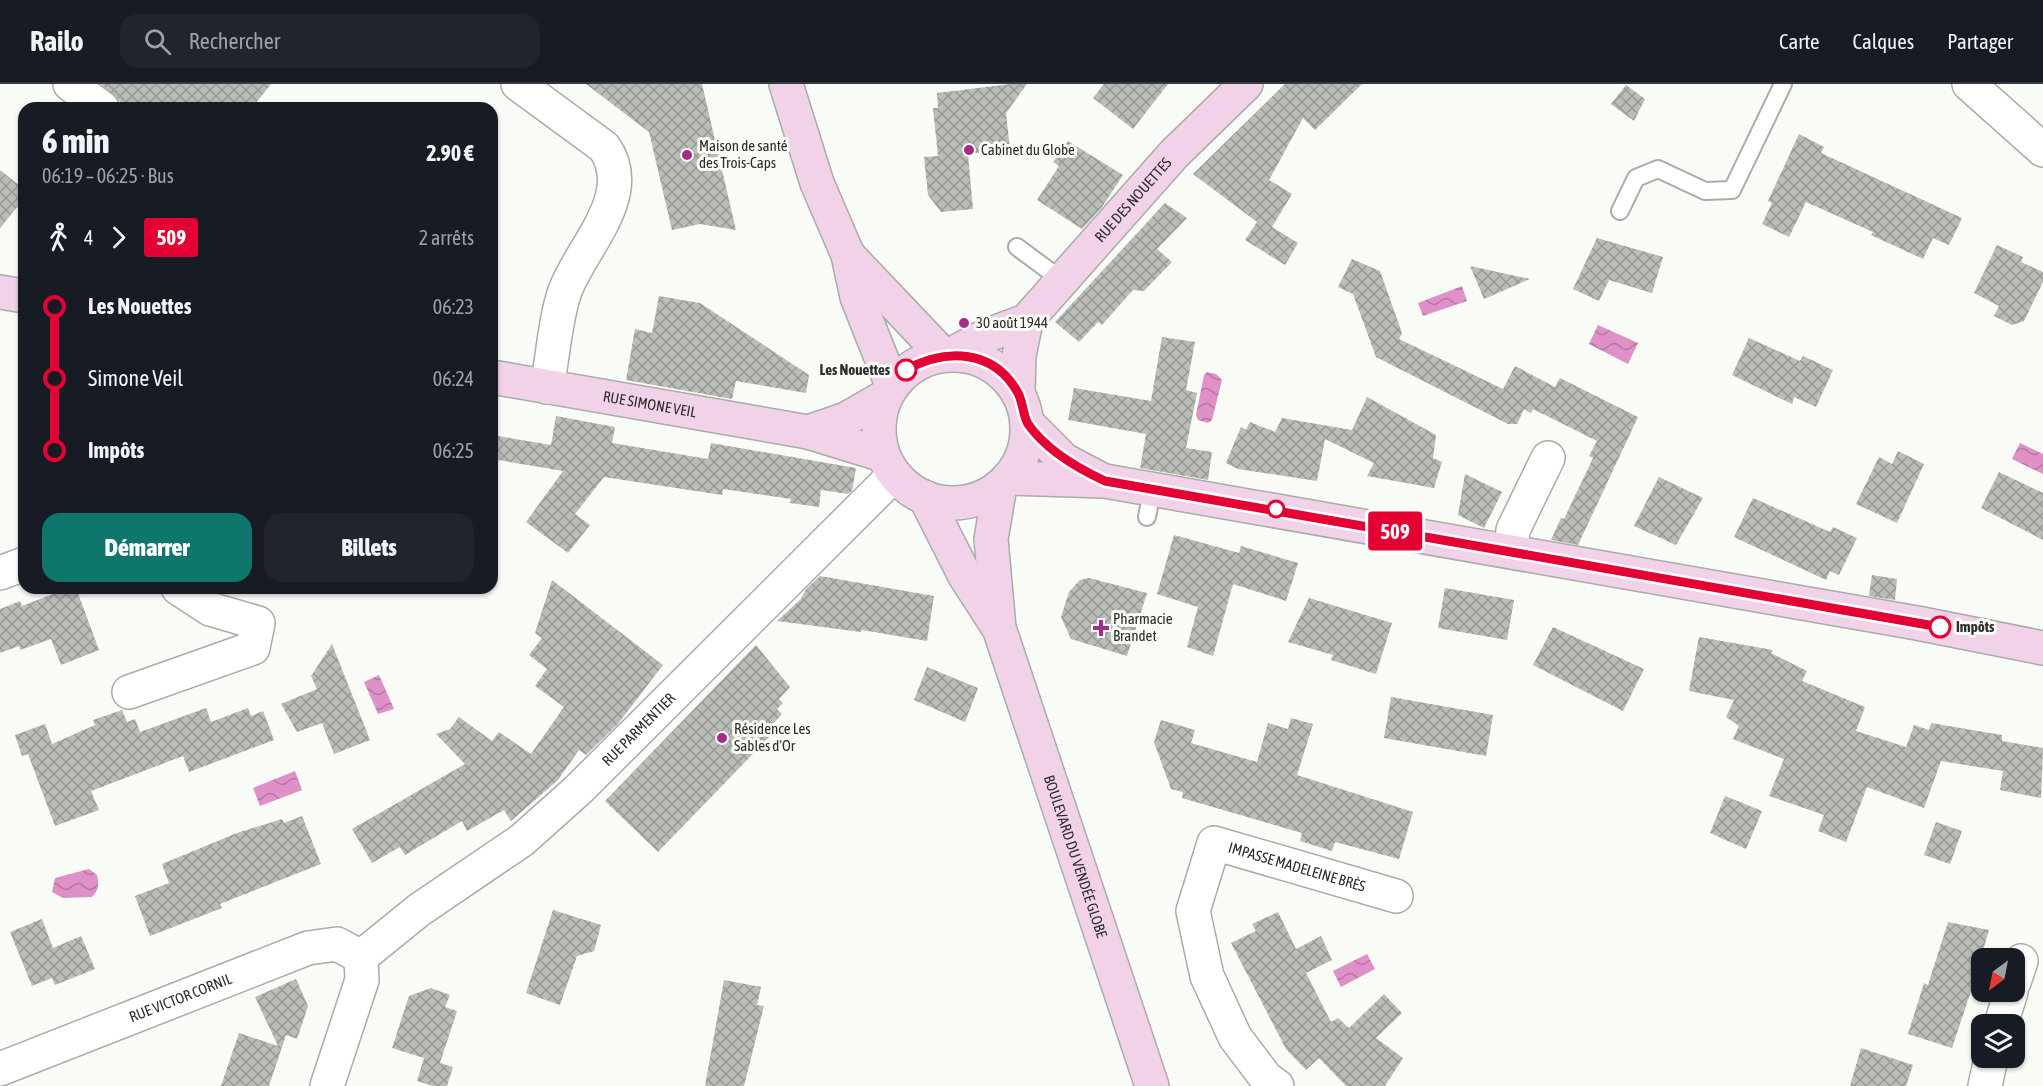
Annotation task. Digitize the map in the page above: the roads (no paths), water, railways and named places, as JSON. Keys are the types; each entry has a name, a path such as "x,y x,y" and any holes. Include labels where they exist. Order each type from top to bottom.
{"main road":[{"path":"786,84 817,183 848,255 857,297 889,390"},
{"name":"RUE DES NOUETTES","path":"947,354 984,336 1026,321 1173,154 1246,84"},
{"path":"848,255 947,354"},
{"path":"0,292 18,295"},
{"path":"1018,392 1000,372 978,359 947,354 924,360 906,370 889,390 879,415 878,436 889,465 908,488 925,497 951,503 977,499 1004,482 1019,462 1026,443 1027,423 1018,392 1019,356 1026,321"},
{"name":"RUE SIMONE VEIL","path":"498,378 808,432 889,465"},
{"name":"RUE SIMONE VEIL","path":"808,432 846,419 889,390"},
{"path":"1027,423 1064,460 1150,504 1238,503 2043,648"},
{"path":"1004,482 1105,481"},
{"name":"BOULEVARD DU VENDÉE GLOBE","path":"1004,482 991,548 999,628 1152,1086"},
{"name":"BOULEVARD DU VENDÉE GLOBE","path":"925,497 966,576 999,628"}],"street":[{"path":"70,84 94,102"},
{"path":"518,84 604,147 610,157 615,181 601,228 565,291 547,387"},
{"path":"1969,84 2043,150"},
{"path":"1511,551 1513,530 1548,458"},
{"name":"RUE PARMENTIER","path":"361,957 419,910 538,825 578,790 779,591 889,465"},
{"path":"0,573 18,566"},
{"path":"129,692 253,648 258,623 210,609 187,594"},
{"name":"IMPASSE MADELEINE BRÈS","path":"1277,1086 1266,1078 1235,1037 1207,976 1193,911 1214,843 1396,896"},
{"name":"RUE VICTOR CORNIL","path":"0,1069 308,948 337,944 361,957"},
{"path":"327,1086 362,980 361,957"},
{"path":"1985,1086 1989,1068"}],"lane":[{"path":"1620,211 1636,178 1658,169 1705,191 1732,189 1783,84"},
{"path":"1017,247 1063,281"}],"water":[{"path":"1462,286 1467,301 1423,316 1418,303"},
{"path":"1598,325 1638,343 1628,364 1589,344"},
{"path":"1207,372 1216,374 1222,380 1212,420 1208,423 1198,420 1196,415 1204,375"},
{"path":"2020,443 2043,454 2043,474 2012,459"},
{"path":"379,675 394,709 378,714 364,682"},
{"path":"295,771 302,790 260,806 253,788"},
{"path":"89,869 97,875 98,881 97,889 92,897 63,898 52,892 55,878"},
{"path":"1367,954 1375,969 1341,987 1333,971"}],"place":[{"name":"Cabinet du Globe","path":"969,150"},
{"name":"Maison de santé des Trois-Caps","path":"687,155"},
{"name":"30 août 1944","path":"964,323"},
{"name":"Les Nouettes","path":"906,370"},
{"name":"Impôts","path":"1940,627"},
{"name":"Pharmacie Brandet","path":"1101,628"},
{"name":"Résidence Les Sables d'Or","path":"722,738"}]}
